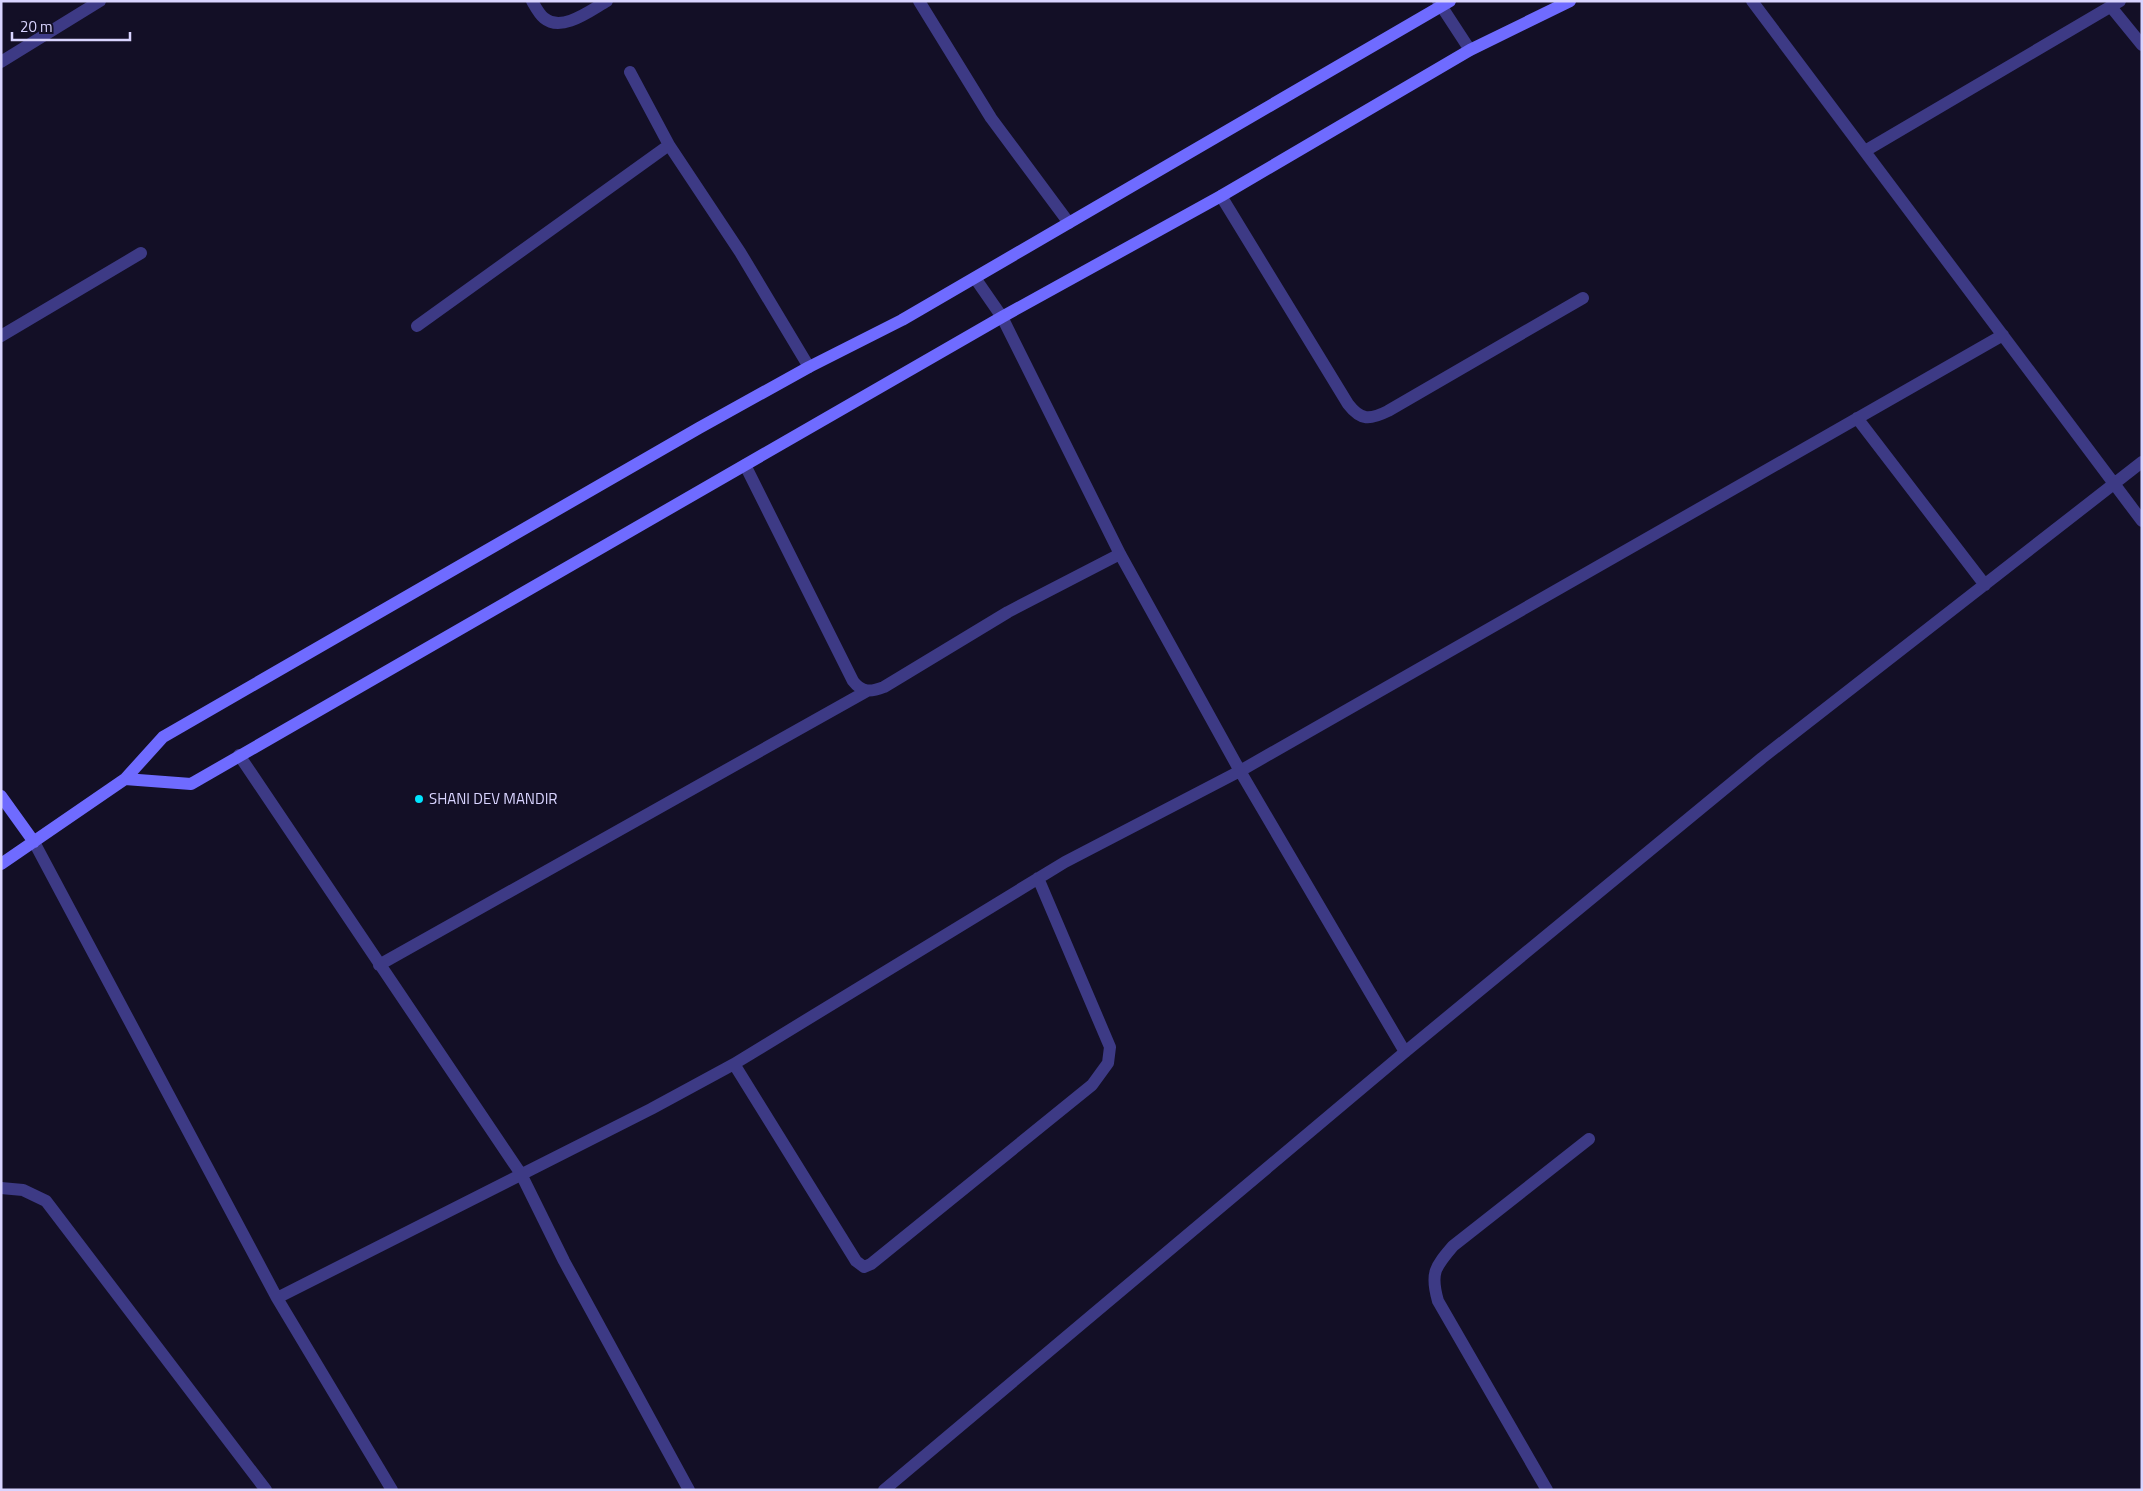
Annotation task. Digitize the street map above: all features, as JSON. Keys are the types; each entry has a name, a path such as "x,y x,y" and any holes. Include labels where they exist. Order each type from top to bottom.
{"street":[{"path":"1,62 100,1"},
{"path":"532,1 544,19 560,23 575,20 607,1"},
{"path":"919,1 991,118 1069,223"},
{"path":"125,779 191,784 239,754 1002,317 1220,196 1470,50 1570,1"},
{"path":"1752,1 2142,521"},
{"path":"1,864 125,779 163,737 699,428 809,367 902,320 1443,3 1470,50"},
{"path":"1865,151 2116,4 2142,45"},
{"path":"630,72 668,145 740,252 809,367"},
{"path":"417,326 668,145"},
{"path":"1220,196 1348,404 1356,414 1365,418 1375,417 1388,411 1583,298"},
{"path":"1,336 141,253"},
{"path":"975,278 1002,317 1120,554 1240,771 1405,1052"},
{"path":"277,1298 651,1109 734,1064 1065,862 1240,771 2003,335"},
{"path":"1857,418 1985,585"},
{"path":"884,1490 1405,1052 1762,758 2142,462"},
{"path":"745,465 853,681 858,688 867,692"},
{"path":"379,965 867,692 884,688 1008,612 1120,554"},
{"path":"239,754 520,1174 569,1269 689,1490"},
{"path":"1,796 34,842 277,1298 392,1490"},
{"path":"734,1064 856,1261 864,1267 871,1264 1092,1085 1108,1062 1110,1047 1038,878"},
{"path":"1547,1490 1438,1301 1432,1282 1438,1262 1453,1246 1589,1139"},
{"path":"1,1188 22,1190 46,1200 266,1490"}],"place":[{"name":"SHANI DEV MANDIR","path":"419,799"}]}
